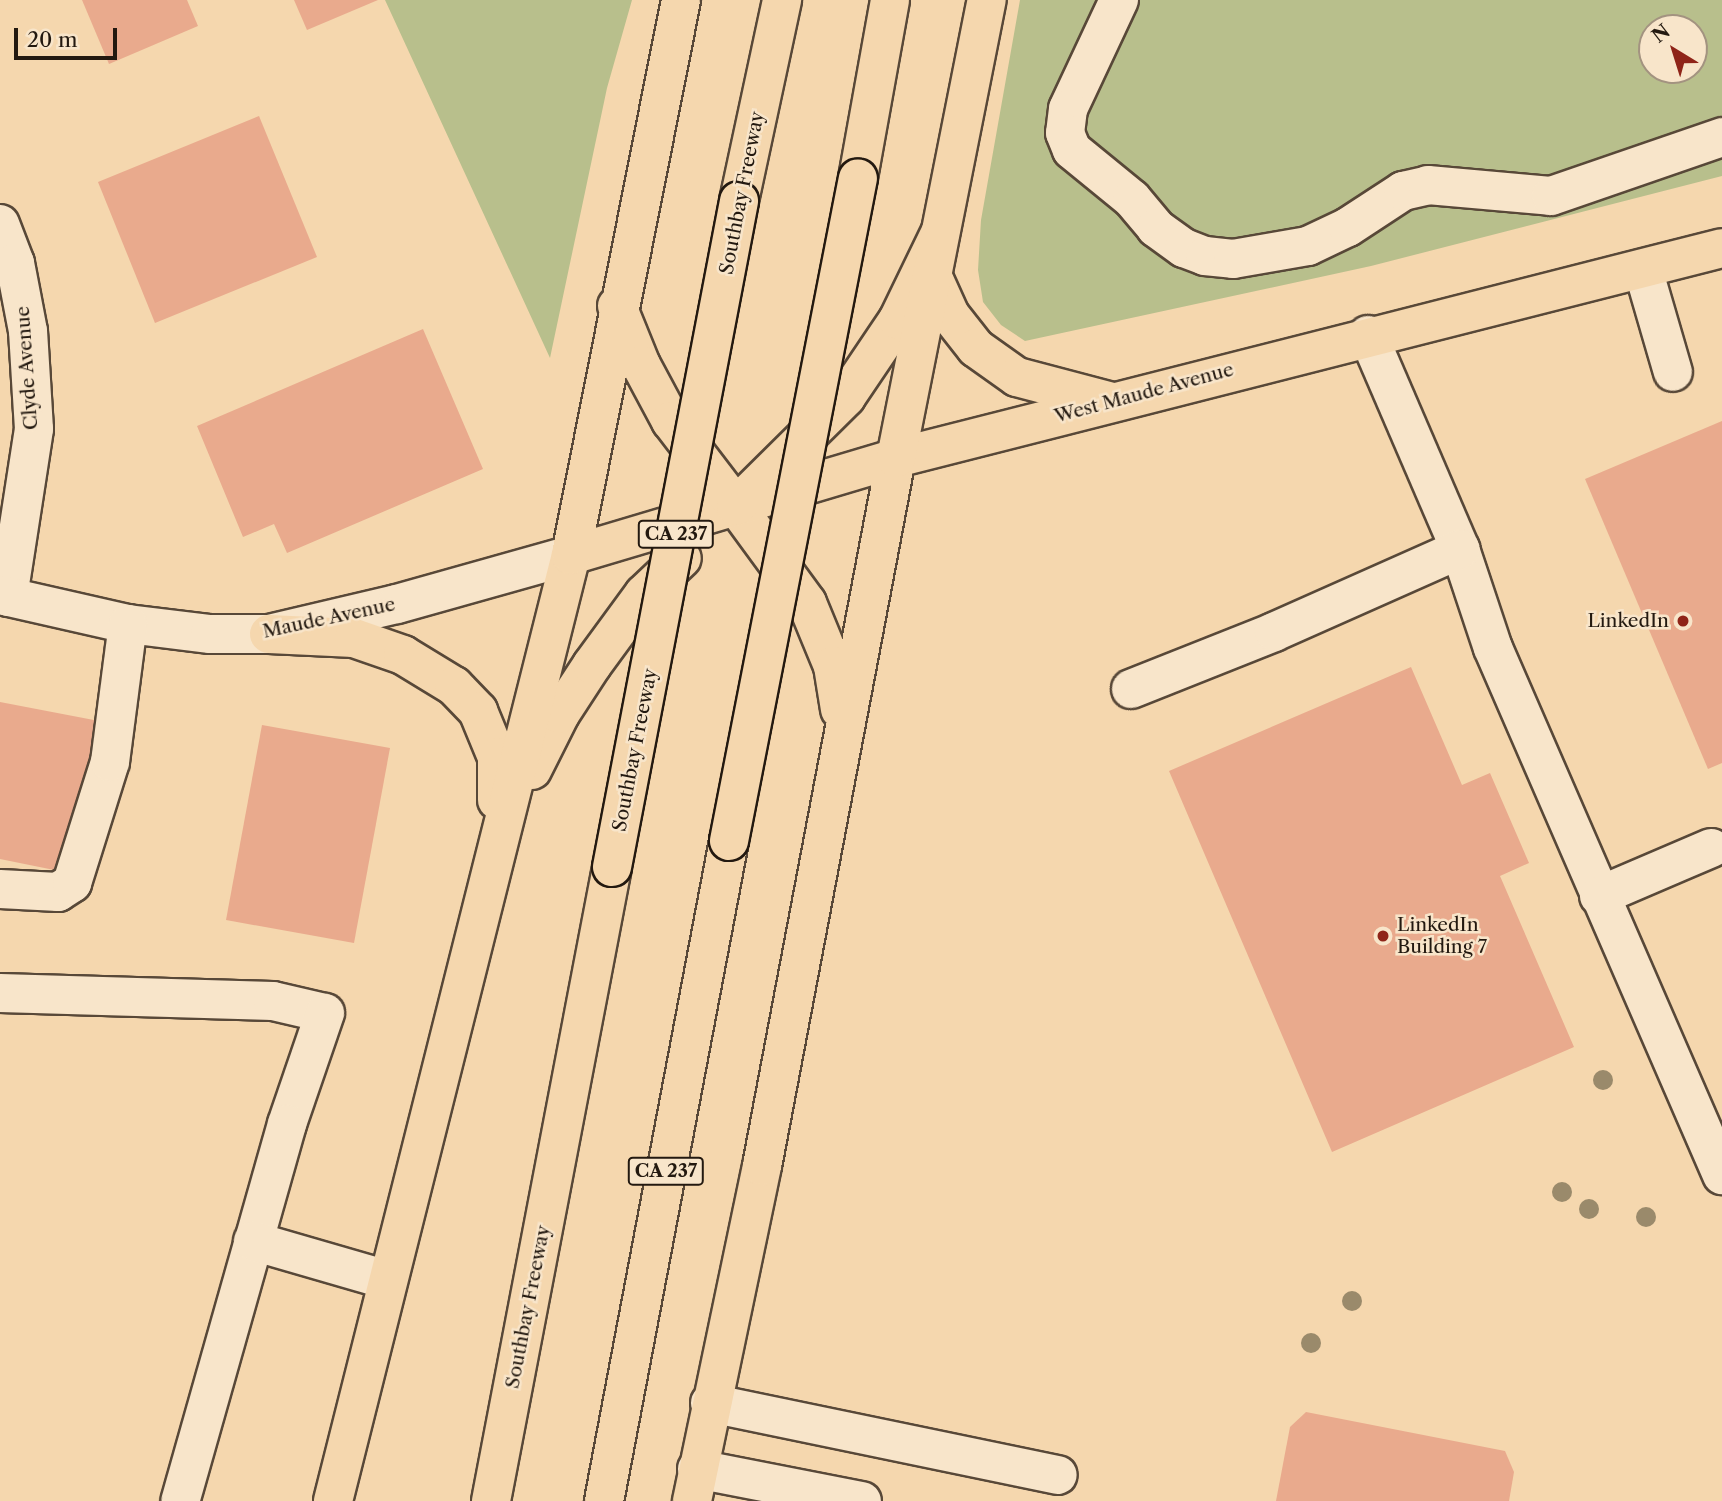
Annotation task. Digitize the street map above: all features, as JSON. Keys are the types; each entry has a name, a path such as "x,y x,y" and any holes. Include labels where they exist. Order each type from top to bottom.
{"main road":[{"path":"333,1501 571,555 617,306 681,0"},
{"name":"Southbay Freeway","path":"491,1501 740,201 782,0"},
{"name":"CA 237","path":"604,1501 890,0"},
{"path":"695,1485 710,1403 762,1166 896,458 987,0"},
{"path":"497,841 560,714 598,657 644,594 846,397 898,320 940,233"},
{"name":"West Maude Avenue","path":"571,555 896,458 1368,335 1722,248"},
{"path":"932,275 950,315 976,348 1017,377 1112,402"},
{"path":"617,306 641,365 671,421 807,603 833,666 844,732"},
{"path":"269,634 354,638 403,655 454,687 478,711 497,757 497,841"}],"street":[{"path":"1119,0 1068,109 1065,134 1072,150 1132,199 1156,228 1184,248 1205,256 1233,259 1308,246 1348,227 1403,191 1428,185 1551,196 1722,137"},
{"name":"Clyde Avenue","path":"0,224 15,263 28,331 34,429 4,596"},
{"path":"1643,269 1673,372"},
{"path":"1368,335 1460,550 1493,648 1722,1175"},
{"path":"1131,689 1274,632 1460,550"},
{"name":"Maude Avenue","path":"4,596 128,624 210,634 269,634 397,604 571,555"},
{"path":"0,889 58,892 72,883 110,762 128,624"},
{"path":"1599,896 1711,848"},
{"path":"0,993 274,1001 325,1013 253,1241 180,1501"},
{"path":"253,1241 387,1280"},
{"path":"710,1403 1058,1475"},
{"path":"695,1485 862,1501"}],"green space":[{"path":"385,0 632,0 607,88 550,358"},
{"path":"1020,0 1722,0 1722,176 1371,266 1025,341 1001,325 983,302 978,270 981,220"}],"building":[{"path":"82,0 187,0 198,26 109,64"},
{"path":"294,0 378,0 307,30"},
{"path":"259,116 317,257 155,323 98,182"},
{"path":"423,329 483,469 287,553 274,524 243,537 197,426"},
{"name":"LinkedIn","path":"1722,421 1722,763 1708,769 1585,479"},
{"name":"LinkedIn Building 7","path":"1411,667 1462,785 1490,773 1529,863 1500,876 1574,1047 1332,1152 1169,771"},
{"path":"0,702 99,721 69,873 0,859"},
{"path":"262,725 390,748 354,943 226,920"},
{"path":"1306,1412 1505,1451 1514,1472 1509,1501 1276,1501 1290,1427"}],"place":[{"name":"LinkedIn","path":"1683,621"},
{"name":"LinkedIn Building 7","path":"1383,936"}]}
